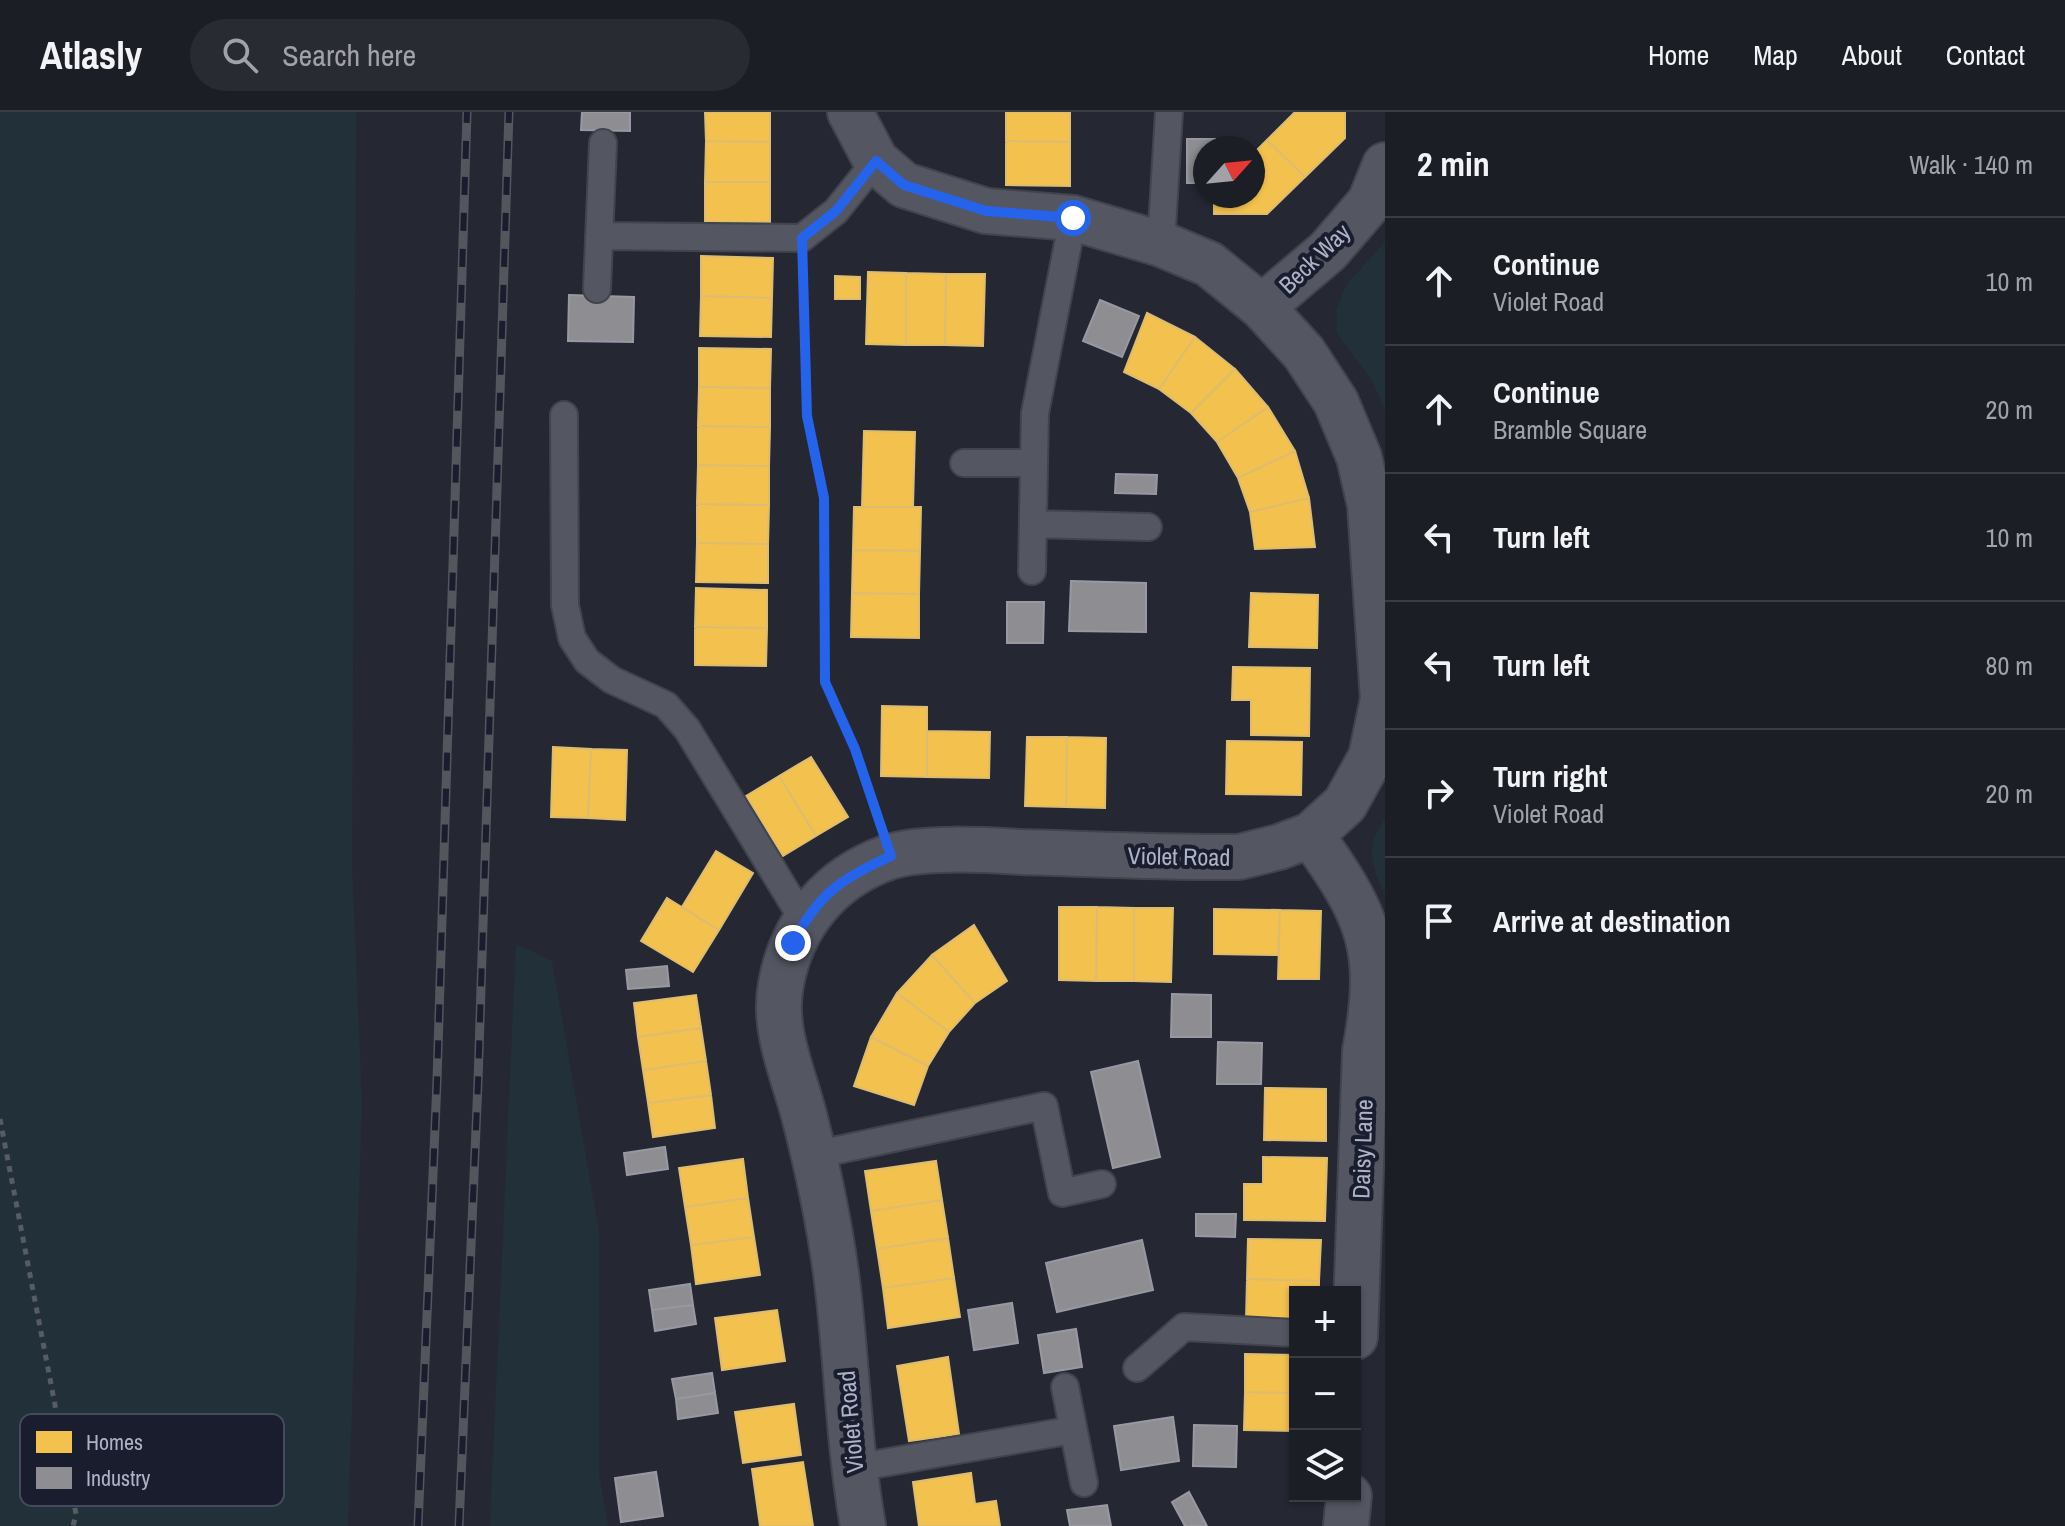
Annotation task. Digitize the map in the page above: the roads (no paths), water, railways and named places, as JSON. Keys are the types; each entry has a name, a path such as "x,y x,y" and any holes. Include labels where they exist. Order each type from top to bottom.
{"street":[{"path":"850,112 876,161"},
{"name":"Violet Road","path":"863,1526 854,1468 836,1273 814,1155 779,1025 780,984 793,943 810,910 859,870 891,856 970,850 1239,857 1279,847 1311,835 1345,804 1371,757 1383,699 1370,505 1359,457 1336,402 1304,353 1262,307 1209,264 1161,244 1073,218 986,211 904,185 876,161"},
{"name":"Beck Way","path":"1262,307 1328,251 1370,202 1385,165"},
{"name":"Daisy Lane","path":"1311,835 1355,899 1370,940 1374,977 1365,1051 1357,1286"},
{"path":"1346,1526 1348,1502"}],"lane":[{"path":"1161,244 1169,112"},
{"path":"597,289 603,143"},
{"path":"599,236 802,238 836,211 876,161"},
{"path":"1032,571 1035,413 1073,218"},
{"path":"564,415 565,605 572,638 587,661 612,680 666,705 687,729 804,921"},
{"path":"964,463 1034,463"},
{"path":"1033,524 1148,527"},
{"path":"814,1155 1044,1106 1062,1193 1102,1184"},
{"path":"1137,1368 1184,1327 1289,1333"},
{"path":"1065,1387 1084,1483"},
{"path":"854,1468 1073,1430"}],"railway":[{"path":"418,1526 437,1081 467,112"},
{"path":"459,1526 478,1082 509,112"}]}
